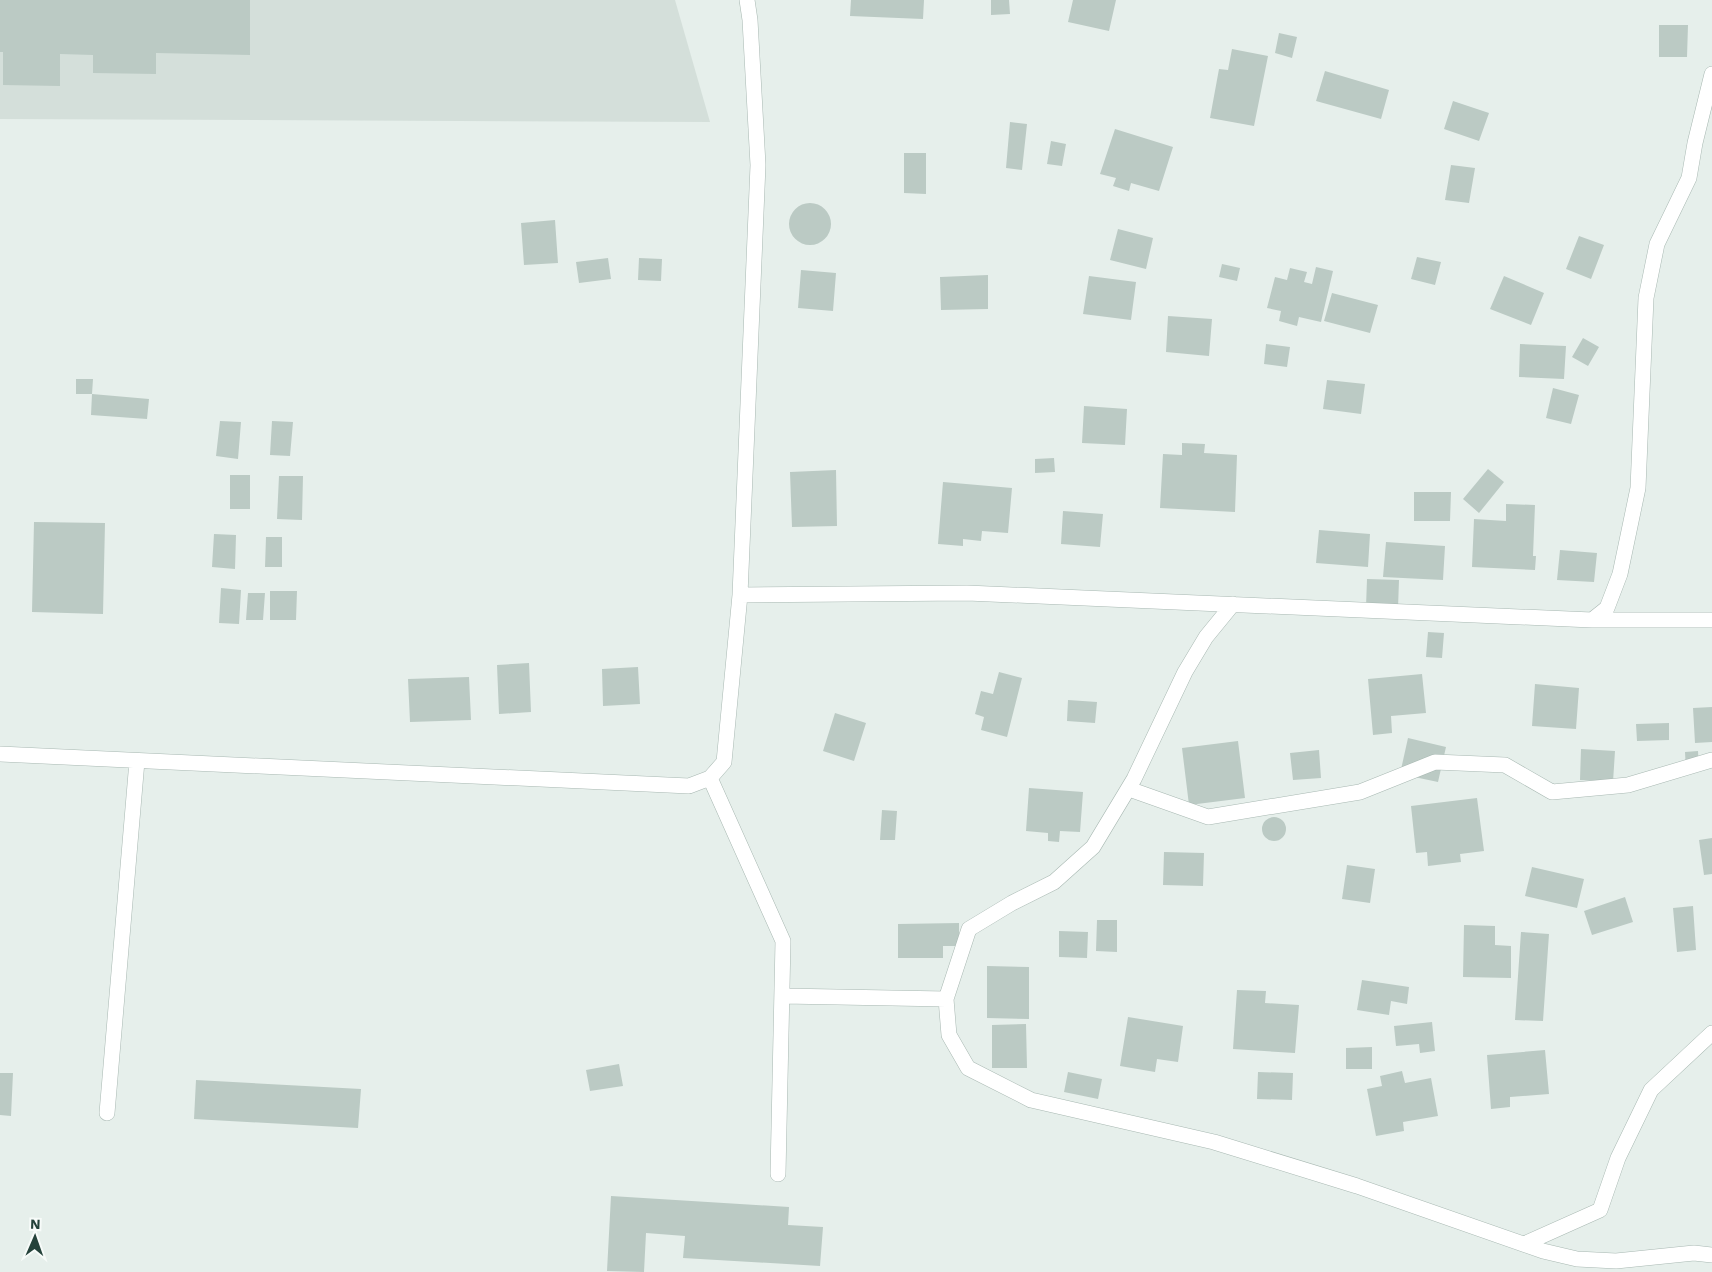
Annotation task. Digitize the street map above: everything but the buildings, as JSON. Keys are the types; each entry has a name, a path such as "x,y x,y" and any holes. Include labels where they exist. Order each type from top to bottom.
{"street":[{"path":"0,754 689,786 710,778 724,762 740,594 758,165 747,0"},
{"path":"1592,620 1606,608 1620,574 1638,488 1646,298 1657,244 1689,178 1695,143 1712,74"},
{"path":"740,594 967,593 1592,620 1712,620"},
{"path":"1233,604 1206,637 1189,665 1129,789 1093,846 1054,882 1012,903 970,929 946,999 949,1035 968,1068 1031,1100 1214,1142 1357,1186 1524,1244 1577,1259 1616,1261 1694,1253 1712,1255"},
{"path":"1129,789 1208,817 1360,792 1435,762 1505,764 1552,792 1628,785 1712,760"},
{"path":"107,1113 137,761"},
{"path":"710,778 783,941 778,1174"},
{"path":"783,996 946,999"},
{"path":"1524,1244 1600,1210 1618,1158 1652,1090 1712,1033"}],"shaded area":[{"path":"0,0 675,0 710,122 0,119"}]}
